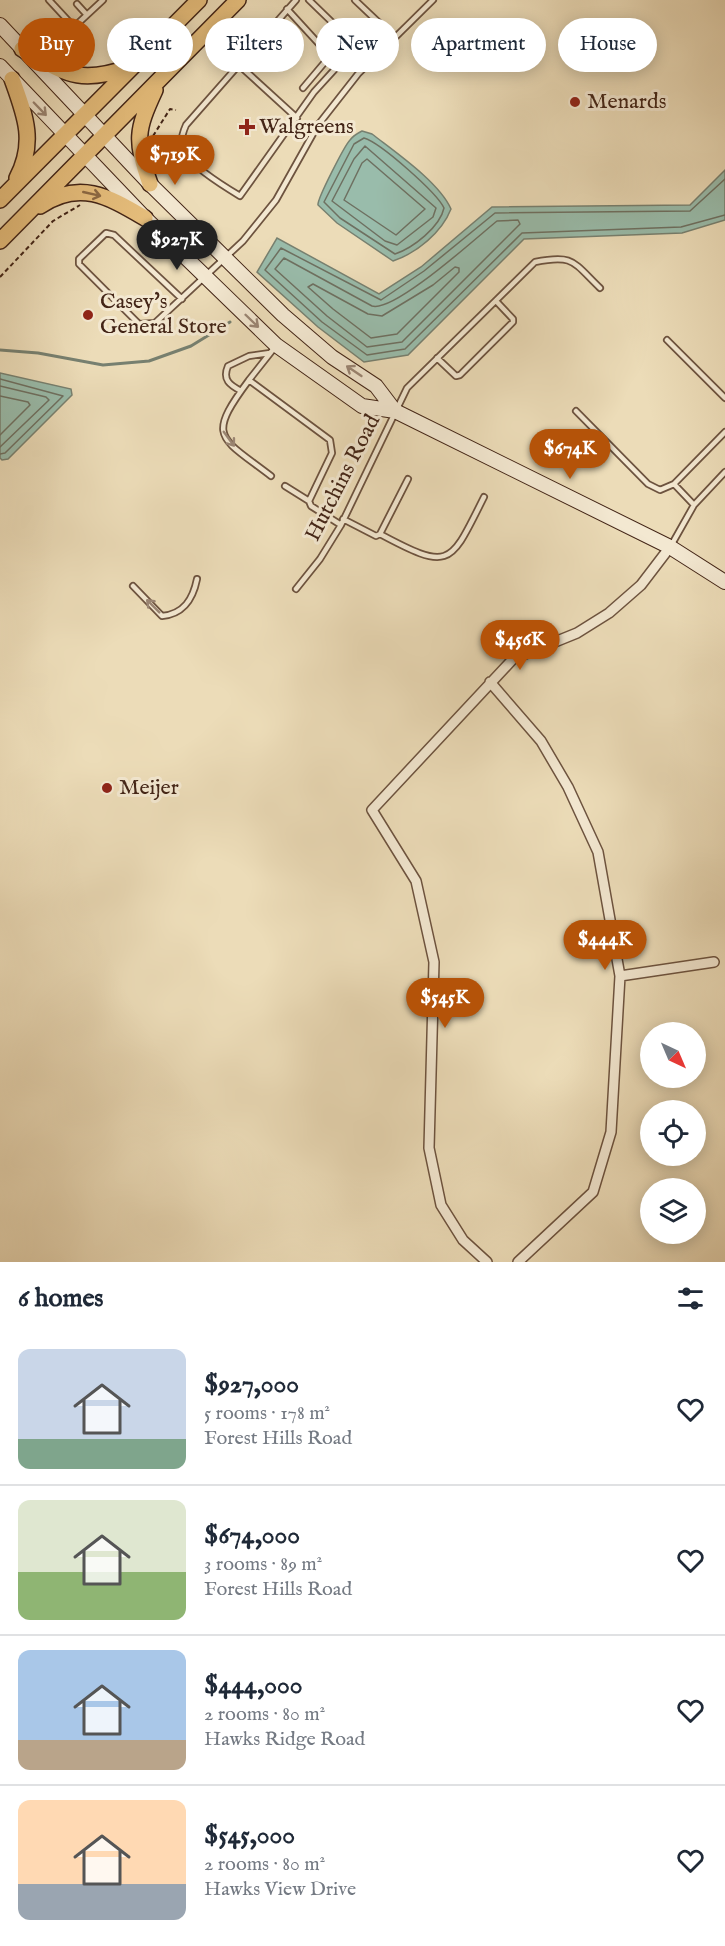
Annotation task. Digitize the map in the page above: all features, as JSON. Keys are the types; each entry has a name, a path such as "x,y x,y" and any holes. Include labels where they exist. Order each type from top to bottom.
{"main road":[{"path":"181,18 199,0"},
{"path":"0,241 238,0"},
{"path":"68,72 85,77 97,77 113,72"},
{"path":"1,200 127,72"},
{"path":"1,200 16,180 28,148 27,119 12,79"},
{"path":"150,184 138,147 138,137 145,111 160,79"},
{"path":"20,219 44,203 74,192 107,198 145,218"}],"street":[{"path":"0,25 18,45"},
{"path":"0,66 273,349 362,406 395,411 670,547 725,582"},
{"path":"43,72 150,184 304,334 376,386 395,411"},
{"path":"487,1262 463,1240 441,1205 429,1148 434,962 416,881 372,810 513,659 577,633 609,613 641,585 670,547"},
{"path":"490,682 541,741 568,787 598,852 620,976 611,1132 593,1192 518,1262"},
{"path":"620,976 714,962"}],"lane":[{"path":"49,0 74,27 103,0"},
{"path":"279,18 296,0"},
{"path":"309,0 327,18"},
{"path":"355,0 374,18"},
{"path":"399,32 433,0"},
{"path":"76,4 87,15"},
{"path":"287,9 330,56 303,88"},
{"path":"234,72 186,125 182,147 185,155 222,185 240,196 314,92 332,72"},
{"path":"248,72 297,118"},
{"path":"182,299 114,235 106,233 80,259 79,264 139,324 155,322 182,299 226,258 259,223 276,200 318,125 361,72"},
{"name":"Hutchins Road","path":"296,589 320,559 342,522 407,388 437,358 535,262 558,257 572,261 600,288"},
{"path":"437,358 456,375 460,375 513,322 513,319 495,301"},
{"path":"667,340 725,398"},
{"path":"271,476 224,436 222,421 241,391 273,349"},
{"path":"241,391 227,380 225,373 228,366 249,356 273,349"},
{"path":"249,380 325,436 333,446 332,453 309,501"},
{"path":"576,411 648,484 660,490 674,484 725,432"},
{"path":"670,547 694,505 725,472"},
{"path":"380,534 408,479"},
{"path":"674,484 694,505"},
{"path":"285,486 309,501 311,506 342,522 376,536 380,534 414,552 434,558 444,556 459,545 483,497"},
{"path":"133,586 162,616 171,615 192,598 196,579"}],"path":[{"path":"150,138 170,109 176,110"},
{"path":"0,277 53,221 82,202"}],"water":[{"path":"362,131 372,134 416,168 437,188 451,209 442,226 428,241 411,253 393,261 337,223 318,205 326,183 347,144"},
{"path":"725,170 725,220 682,233 524,239 408,355 364,362 318,327 257,272 277,238 379,294 421,267 492,207 690,205"},
{"path":"0,373 71,389 72,395 8,459 2,460 0,458"}],"waterway":[{"path":"0,350 38,353 103,365 149,361 191,346 230,322"}],"place":[{"name":"Menards","path":"575,102"},
{"name":"Walgreens","path":"247,127"},
{"name":"Casey's General Store","path":"88,315"},
{"name":"Meijer","path":"107,788"}]}
